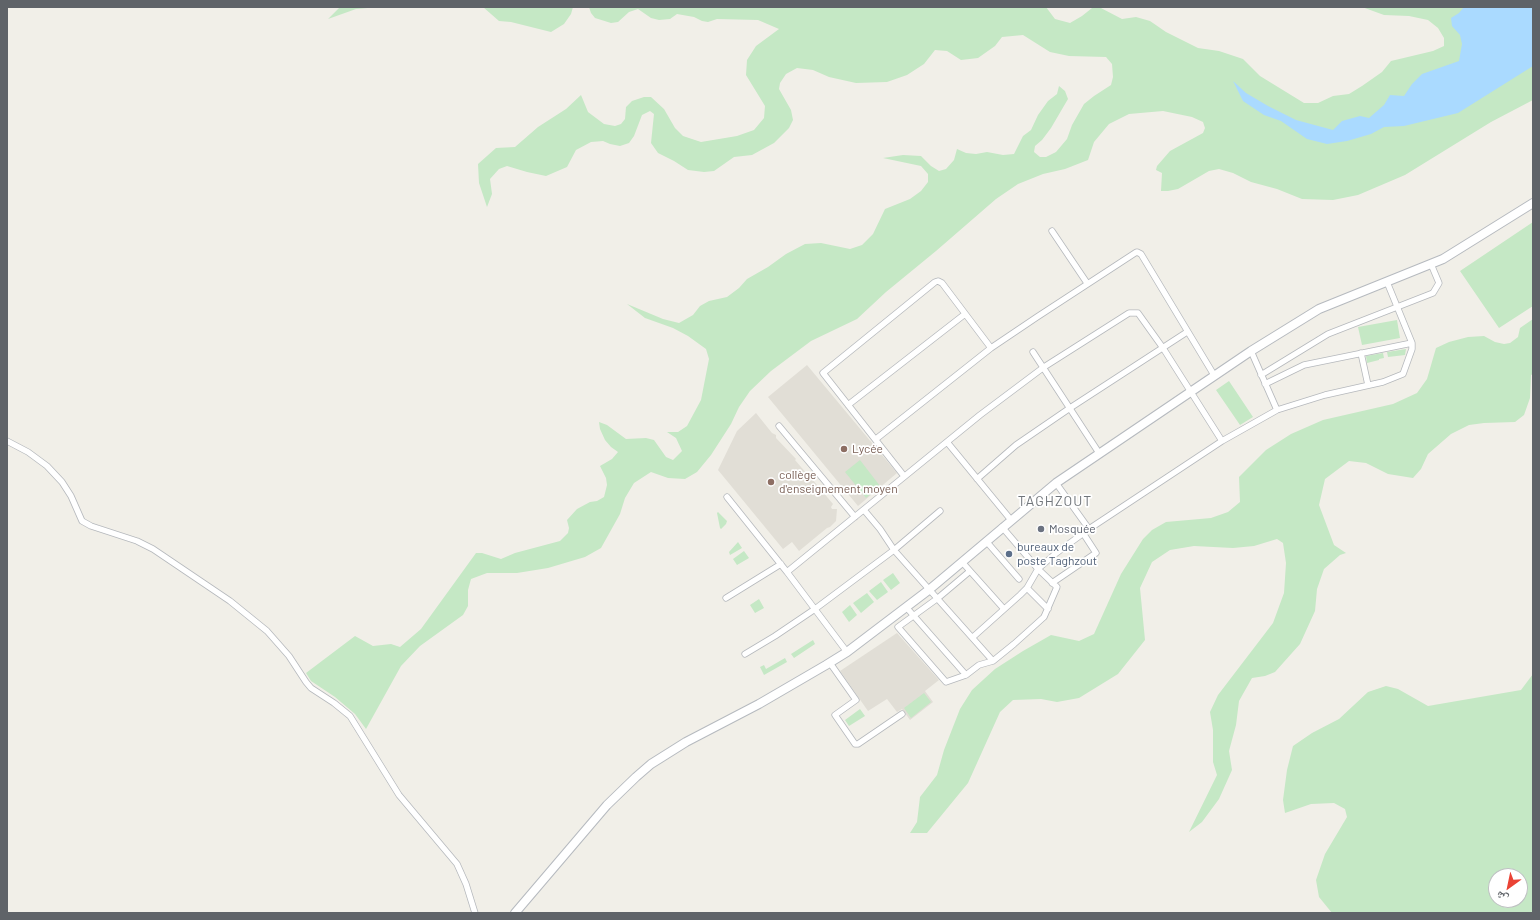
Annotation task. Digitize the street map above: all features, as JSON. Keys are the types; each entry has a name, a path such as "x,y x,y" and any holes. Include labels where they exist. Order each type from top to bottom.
{"main road":[{"path":"515,913 607,805 651,764 686,742 759,704 847,652 930,589 1056,483 1251,351 1319,309 1443,259 1533,203"}],"street":[{"path":"1052,231 1087,283"},
{"path":"876,439 992,348 1134,252 1141,254 1214,376"},
{"path":"1261,375 1328,334 1433,293 1439,283 1432,264"},
{"path":"904,476 823,373 938,281 942,284 992,348"},
{"path":"973,637 1027,588 1038,569 1055,554 1083,533 1222,441 1277,410 1325,395 1368,386 1403,374 1412,348 1412,343 1387,282"},
{"path":"787,572 904,476 1044,367 1129,313 1138,313 1163,348 1222,441"},
{"path":"848,405 965,314"},
{"path":"977,478 1016,445 1070,408 1188,332"},
{"path":"1265,384 1304,365 1412,343"},
{"path":"1251,351 1277,410"},
{"path":"1033,352 1100,453"},
{"path":"1361,353 1368,386"},
{"path":"779,426 855,517"},
{"path":"7,441 28,452 47,466 62,482 71,496 82,521 91,526 137,541 153,549 230,601 267,631 289,656 311,688 334,703 350,716 399,795 457,864 466,884 475,913"},
{"path":"947,442 1011,520"},
{"path":"1056,483 1089,529"},
{"path":"727,497 781,564 847,652"},
{"path":"864,510 880,529 894,550 993,661"},
{"path":"745,654 815,609 894,550 940,511"},
{"path":"970,571 938,598 898,627 946,682 966,675 979,665 993,661 1014,644 1044,618 1057,587 1038,569 1002,528"},
{"path":"1052,583 1096,552 1083,533"},
{"path":"986,542 1019,579"},
{"path":"962,562 1004,609"},
{"path":"726,598 781,564"},
{"path":"1027,588 1048,609"},
{"path":"906,607 966,675"},
{"path":"830,663 856,700 835,715 855,744 858,744 902,714"}],"shaded area":[{"name":"Lycée","path":"807,365 897,473 858,506 768,397"},
{"name":"collège d'enseignement moyen","path":"756,413 772,433 776,435 776,438 796,459 795,460 807,474 806,479 812,479 833,504 831,507 832,509 837,509 836,521 799,551 792,542 783,549 718,470 737,431"},
{"path":"897,633 939,680 925,691 933,702 910,720 902,709 897,712 887,699 868,711 840,671"}],"green space":[{"path":"340,7 379,7 356,9 328,19"},
{"path":"483,7 573,7 571,14 564,24 551,32 511,22 499,21"},
{"path":"589,7 1046,7 1055,19 1070,23 1092,8 1099,7 1122,19 1136,17 1150,21 1166,32 1198,48 1219,51 1243,59 1260,76 1304,103 1318,103 1333,96 1349,94 1382,72 1391,61 1433,51 1444,46 1444,38 1438,28 1428,20 1409,16 1384,15 1362,7 1533,7 1533,100 1491,122 1405,175 1358,195 1333,200 1302,199 1277,189 1251,182 1233,173 1219,169 1209,171 1178,189 1161,191 1162,173 1156,170 1157,166 1170,151 1203,133 1205,128 1203,122 1192,117 1163,111 1129,114 1109,124 1094,142 1088,160 1065,169 1043,174 1018,184 996,199 886,292 857,319 811,341 771,371 750,391 711,455 697,472 685,479 668,478 651,472 634,483 625,498 620,514 601,548 585,557 548,568 517,573 487,573 471,579 468,590 468,606 463,615 420,646 401,666 366,729 355,714 335,697 311,681 306,673 355,636 373,646 391,644 400,647 421,629 476,553 482,553 501,559 515,553 560,541 568,533 569,528 567,520 577,509 604,497 607,485 606,478 600,466 612,459 618,452 605,440 600,429 599,422 607,425 626,439 646,438 654,440 666,457 673,460 682,451 676,438 667,432 678,432 687,426 701,400 709,359 706,349 688,336 673,328 645,318 627,304 663,319 679,323 693,315 700,306 709,301 727,297 739,288 747,279 768,267 786,254 805,244 821,243 850,249 862,245 873,234 885,209 910,199 921,191 928,182 928,174 921,166 883,158 903,155 921,156 931,166 939,171 946,169 954,160 957,149 966,153 976,154 987,152 1003,155 1014,154 1023,136 1031,130 1038,115 1048,101 1057,94 1059,86 1065,91 1068,99 1051,128 1042,140 1035,146 1034,152 1040,157 1046,157 1056,152 1067,139 1072,125 1084,104 1111,85 1113,77 1112,64 1106,57 1069,56 1050,52 1023,35 1002,37 995,46 978,58 961,60 947,51 935,50 924,64 907,75 887,82 856,83 829,77 813,70 797,68 786,74 780,83 779,89 791,110 793,120 789,128 774,143 752,155 734,157 714,171 704,172 688,170 658,153 651,143 654,114 650,111 642,115 634,136 629,143 620,146 603,141 591,142 576,150 567,167 546,176 507,166 499,169 490,179 492,194 487,207 479,183 478,164 496,148 515,147 538,127 566,109 581,95 588,112 604,124 615,126 621,124 625,119 626,107 632,101 644,97 651,97 664,109 675,128 683,136 701,142 737,136 754,130 764,118 765,106 746,75 747,60 756,46 779,29 758,20 717,19 708,22 694,17 677,14 670,19 659,20 651,18 638,9 629,12 618,22 611,23 595,18"},
{"path":"1533,222 1533,306 1499,328 1460,271"},
{"path":"1533,319 1533,374 1531,375 1530,398 1524,415 1515,422 1469,425 1451,434 1428,454 1421,469 1413,478 1388,474 1366,463 1349,461 1325,479 1319,505 1334,545 1346,553 1340,555 1324,569 1317,589 1315,611 1300,644 1275,672 1265,676 1252,678 1239,701 1236,725 1229,751 1232,770 1219,799 1202,822 1189,832 1217,775 1213,762 1213,730 1210,712 1218,695 1273,623 1284,593 1286,563 1283,543 1277,539 1254,546 1233,548 1194,546 1170,550 1152,562 1140,588 1145,640 1118,674 1079,698 1057,702 1041,699 1013,700 1000,712 968,783 927,833 910,833 917,822 920,797 937,775 944,750 960,709 972,690 995,669 1051,635 1079,641 1094,634 1121,574 1143,539 1152,530 1166,522 1211,518 1228,512 1240,502 1239,477 1266,450 1291,434 1323,420 1393,404 1417,393 1427,379 1436,348 1449,342 1468,337 1484,336 1495,342 1504,344 1510,343 1518,337 1520,328"},
{"path":"1397,320 1400,338 1362,345 1358,327"},
{"path":"1406,349 1405,355 1388,357 1387,352"},
{"path":"1383,353 1384,358 1367,363 1366,356"},
{"path":"1229,381 1253,417 1240,425 1216,390"},
{"path":"860,460 880,486 866,498 845,472"},
{"path":"718,512 727,521 721,529 717,513"},
{"path":"738,542 742,548 730,555 729,552"},
{"path":"744,551 749,558 737,565 733,559"},
{"path":"893,573 900,583 891,590 883,580"},
{"path":"881,582 888,592 877,600 869,591"},
{"path":"867,593 874,602 861,613 853,603"},
{"path":"759,599 764,608 755,613 750,605"},
{"path":"850,605 857,615 849,622 842,612"},
{"path":"813,640 815,644 794,658 791,654"},
{"path":"785,658 787,662 764,675 760,667 764,665 766,669"},
{"path":"1533,674 1533,913 1332,913 1319,897 1316,880 1325,854 1347,817 1345,809 1334,803 1311,804 1285,813 1283,800 1287,770 1293,746 1312,733 1339,719 1368,692 1386,686 1398,689 1428,706 1521,690"},
{"path":"924,693 931,702 911,718 904,708"},
{"path":"860,709 865,716 849,726 845,720"}],"water":[{"path":"1464,7 1533,7 1533,66 1458,113 1404,126 1384,127 1371,134 1347,141 1327,144 1307,139 1281,121 1264,115 1243,101 1233,81 1246,93 1296,120 1333,130 1342,121 1360,116 1369,118 1384,105 1390,95 1404,96 1412,84 1422,74 1459,61 1462,44 1460,35 1452,26 1451,18 1459,13"}],"place":[{"name":"Lycée","path":"844,449"},
{"name":"collège d'enseignement moyen","path":"771,482"},
{"name":"Mosquée","path":"1041,529"},
{"name":"bureaux de poste Taghzout","path":"1009,554"}],"district":[{"name":"TAGHZOUT","path":"1055,501"}]}
